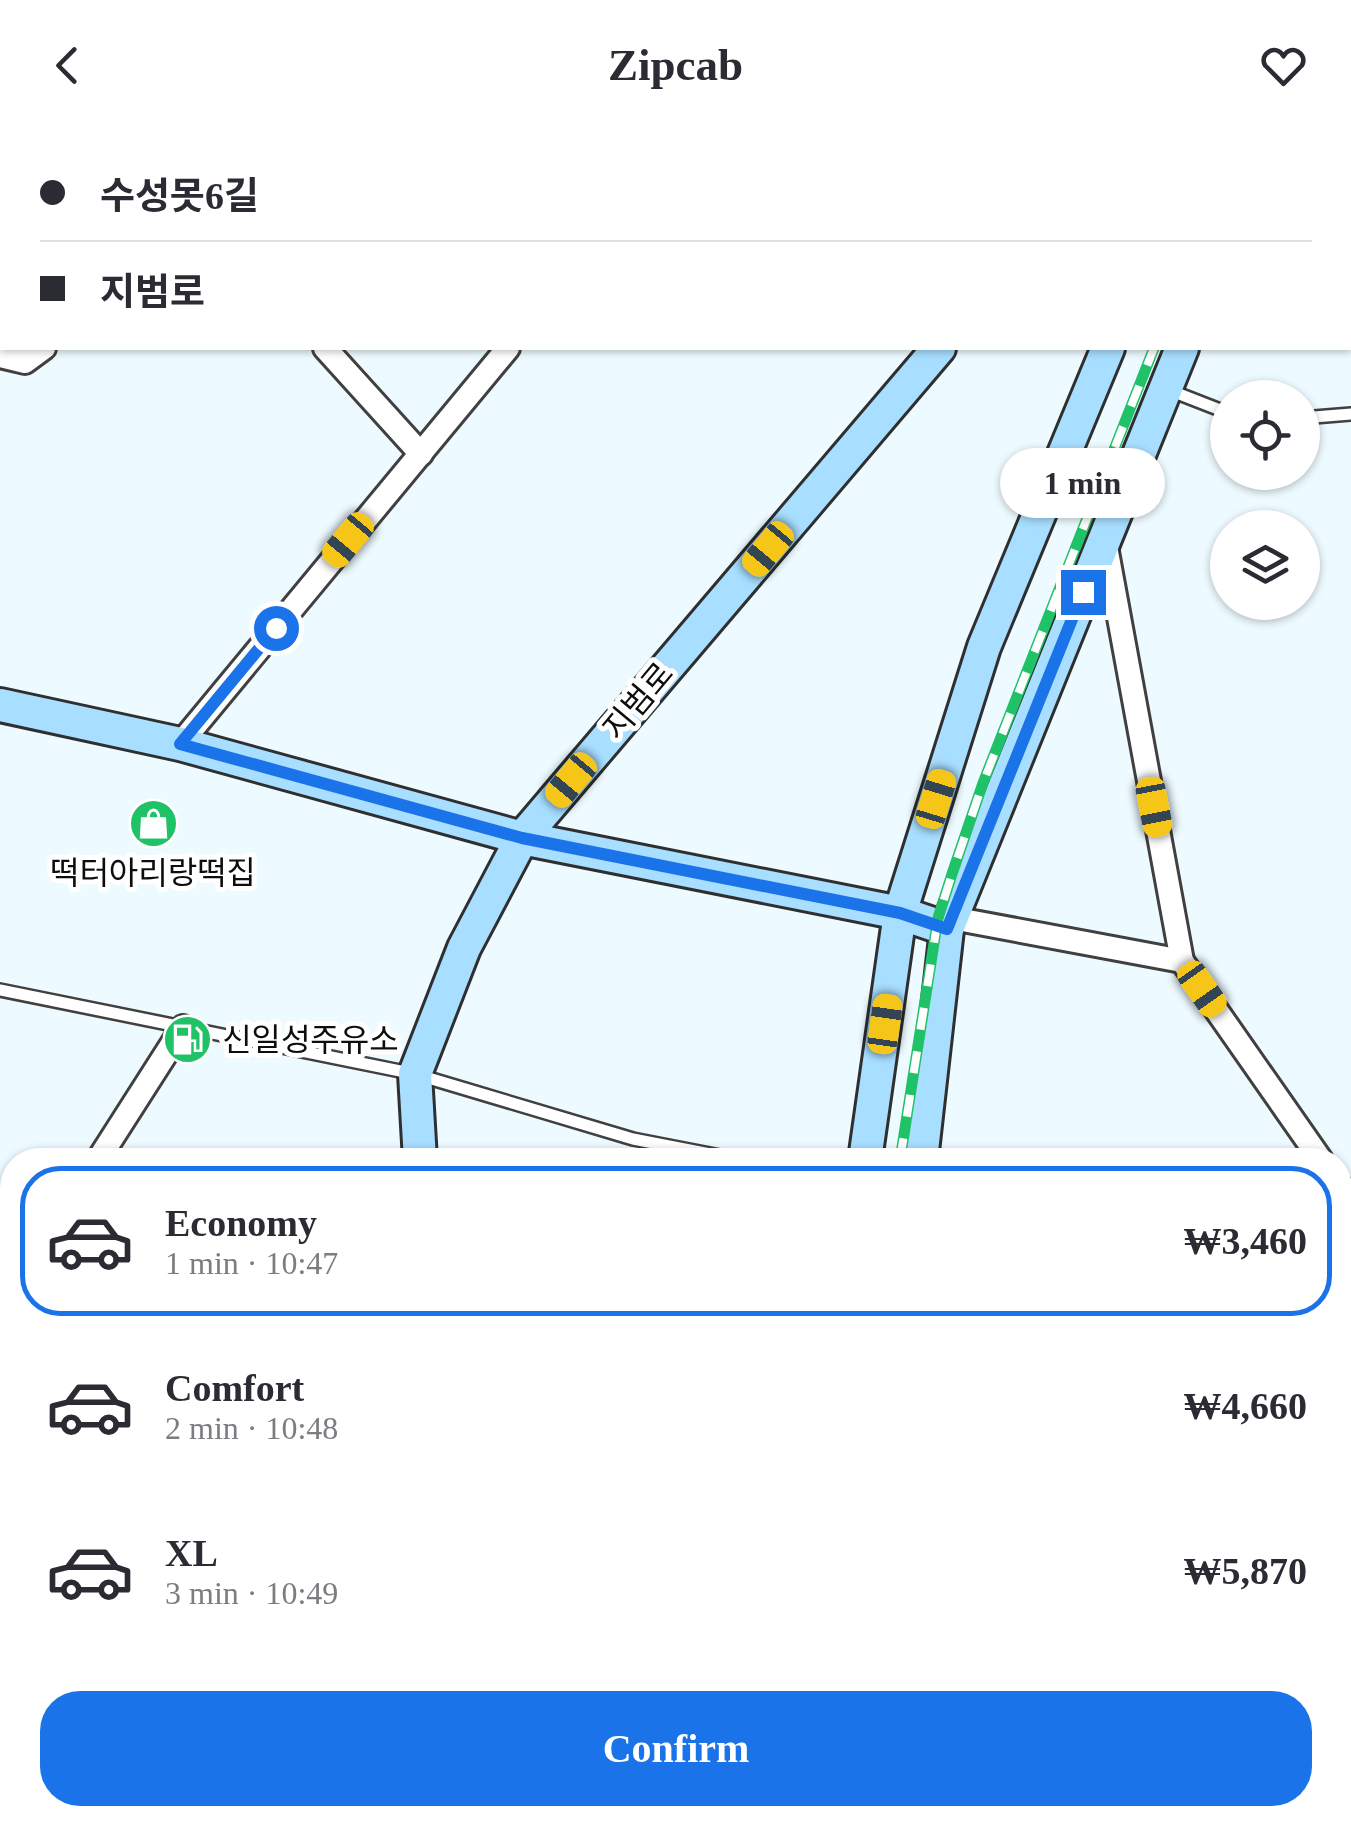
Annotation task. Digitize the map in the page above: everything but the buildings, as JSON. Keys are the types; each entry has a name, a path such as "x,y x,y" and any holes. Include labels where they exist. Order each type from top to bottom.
{"main road":[{"name":"지범로","path":"419,1148 415,1074 464,948 522,838 938,350"},
{"path":"867,1148 900,913 984,647 1107,350"},
{"path":"922,1148 949,923 1181,350"},
{"path":"0,705 180,744 522,838 949,923"}],"street":[{"path":"0,356 25,362 41,350"},
{"path":"327,350 420,454"},
{"path":"180,744 506,350"},
{"path":"1104,538 1182,961 1314,1148"},
{"path":"949,923 1182,961"},
{"path":"106,1148 183,1027"}],"lane":[{"path":"1165,388 1210,406"},
{"path":"1320,417 1351,414"},
{"path":"0,990 415,1074 634,1139 679,1148"}],"railway":[{"path":"902,1148 938,918 983,783 1153,350"}],"place":[{"name":"떡터아리랑떡집","path":"153,823"},
{"name":"신일성주유소","path":"187,1040"}],"route":[{"path":"276,628 180,744 522,838 900,913 947,929 1083,592"}]}
